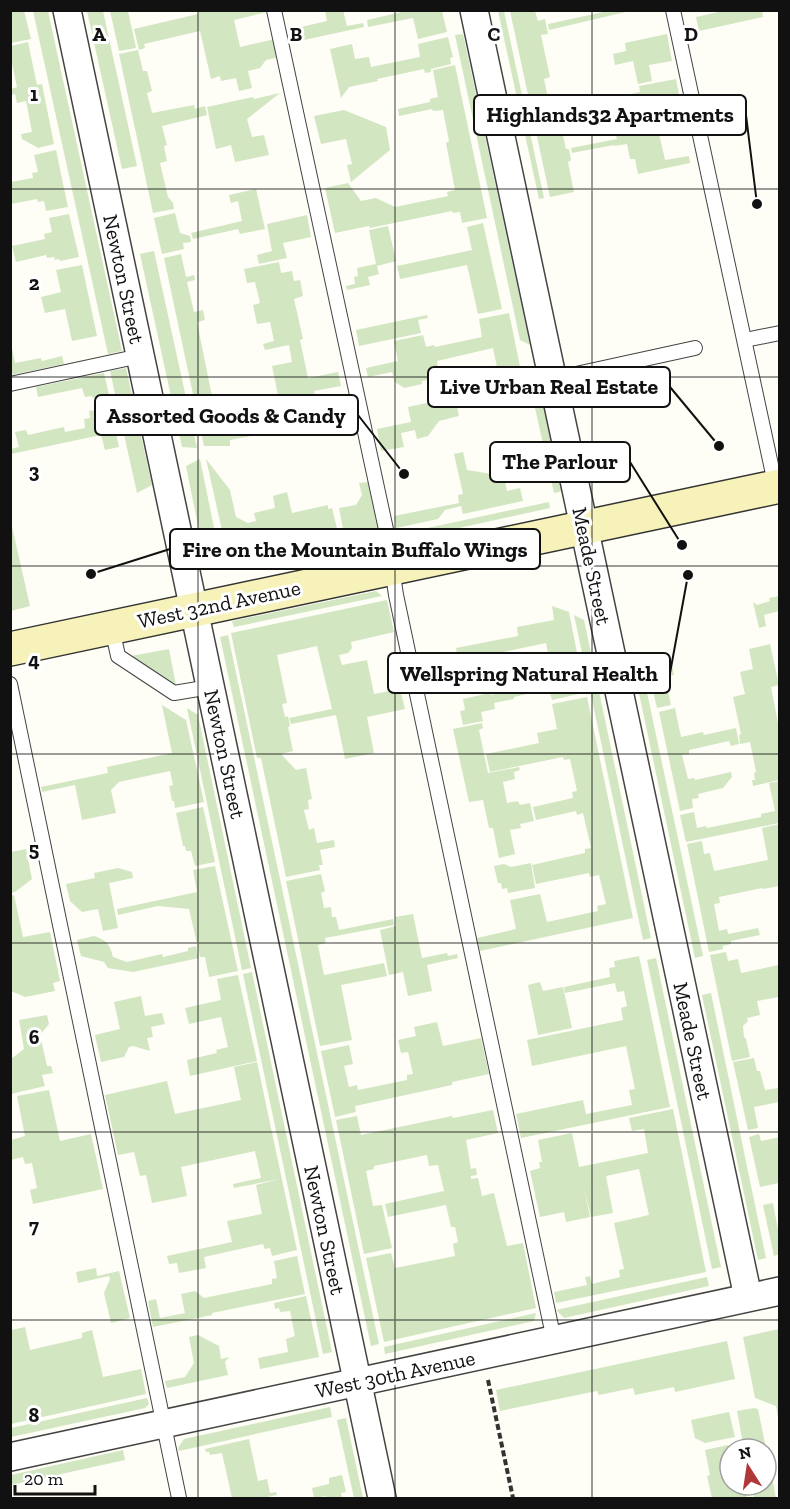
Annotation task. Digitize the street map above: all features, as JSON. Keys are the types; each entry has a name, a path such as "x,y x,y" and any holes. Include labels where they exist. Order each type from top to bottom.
{"street":[{"name":"Newton Street","path":"67,10 382,1498"},
{"name":"Meade Street","path":"474,10 748,1297"},
{"name":"West 32nd Avenue","path":"10,649 584,527 778,491"},
{"name":"West 30th Avenue","path":"10,1457 780,1291"}],"lane":[{"path":"274,10 384,522 399,607 554,1340"},
{"path":"673,10 778,491"},
{"path":"745,340 780,333"},
{"path":"553,379 695,348"},
{"path":"10,384 140,356"},
{"path":"112,627 118,656 174,693 210,687"},
{"path":"10,684 179,1498"}],"path":[{"path":"488,1380 513,1498"}],"green space":[{"path":"343,10 347,26 363,23 364,27 304,40 301,27 327,21 325,11"},
{"path":"410,10 442,11 447,32 418,39 413,18 368,27 367,20"},
{"path":"634,10 549,30 548,24 603,11"},
{"path":"10,11 24,11 31,39 11,43"},
{"path":"33,11 48,11 122,351 108,354"},
{"path":"87,11 103,11 137,166 122,169"},
{"path":"110,11 128,11 136,48 119,51"},
{"path":"197,11 267,12 234,20 240,47 275,39 279,57 266,60 260,68 248,71 252,88 239,91 236,78 221,81 220,76 211,79 200,31 144,44 145,48 139,50 134,29 198,14"},
{"path":"498,11 504,11 544,198 539,199"},
{"path":"510,11 535,11 538,21 545,19 548,34 541,35 550,77 544,79 555,132 562,131 566,149 569,149 571,160 568,162 574,192 550,197"},
{"path":"723,11 762,11 763,17 699,31 696,17"},
{"path":"463,34 530,345 520,340 455,35"},
{"path":"667,34 672,61 649,65 652,81 638,84 633,61 615,65 613,54 626,51 625,43"},
{"path":"448,37 453,57 450,58 451,64 431,69 431,72 425,73 424,69 349,87 341,98 330,49 352,44 355,59 369,57 371,67 420,57 418,44"},
{"path":"28,42 37,85 42,84 54,144 38,148 22,139 21,134 32,132 26,101 17,103 15,94 11,95 11,89 17,87 11,46"},
{"path":"138,50 143,71 147,71 152,91 147,93 152,113 194,105 195,109 205,106 207,115 162,126 167,145 164,146 167,161 160,163 168,197 174,209 153,213 119,54"},
{"path":"455,65 487,218 462,223 460,212 453,213 452,211 335,233 325,188 348,183 361,201 376,198 395,207 448,196 447,192 455,190 446,143 449,141 443,110 433,111 432,109 399,116 398,109 430,102 430,99 438,97 433,70"},
{"path":"676,79 679,95 668,98 668,101 657,103 663,133 659,134 665,160 689,156 690,163 638,174 635,159 630,159 627,144 572,153 571,148 617,139 616,136 628,134 623,108 610,110 609,104 623,101 622,96 640,92 639,86"},
{"path":"280,93 247,119 252,137 264,135 269,155 235,162 231,145 216,149 207,107"},
{"path":"344,110 386,127 390,150 351,182 347,165 352,164 346,139 321,144 314,116"},
{"path":"56,150 68,207 46,211 44,201 38,202 37,199 11,204 11,182 33,178 32,173 38,172 34,155"},
{"path":"256,189 265,229 240,234 238,229 193,239 191,233 242,221 238,201 231,203 229,195"},
{"path":"175,213 180,233 190,236 191,242 183,243 184,249 162,254 154,218"},
{"path":"69,214 79,257 60,261 55,260 54,257 47,258 46,255 16,262 12,246 45,239 44,234 52,232 49,218"},
{"path":"307,215 311,237 283,243 287,258 259,264 257,255 272,251 267,224"},
{"path":"483,223 502,309 478,314 467,265 400,279 397,266 472,250 467,227"},
{"path":"388,226 396,261 377,266 379,274 368,277 370,285 347,290 346,286 355,284 354,277 358,276 357,268 376,264 369,230"},
{"path":"154,251 197,448 182,447 140,254"},
{"path":"181,254 186,277 194,275 195,280 187,282 194,312 203,310 205,320 197,322 219,431 259,423 261,434 230,440 230,446 204,446 164,258"},
{"path":"279,262 281,273 292,271 294,281 300,280 303,296 294,299 303,339 300,340 308,378 338,372 341,386 314,391 317,408 282,415 272,366 292,362 289,345 265,350 263,344 274,341 270,322 257,324 253,305 260,303 255,282 247,283 244,269"},
{"path":"82,265 97,336 72,341 65,309 45,313 41,297 61,292 56,270"},
{"path":"509,313 523,381 501,386 493,348 437,361 439,374 433,375 433,379 422,381 422,384 404,388 395,382 392,372 368,377 366,368 398,361 394,341 423,335 426,347 434,345 435,347 482,337 479,319"},
{"path":"427,315 428,318 418,320 421,333 359,346 356,330"},
{"path":"11,348 15,363 41,358 42,361 62,356 64,364 11,375"},
{"path":"126,368 152,485 137,493 110,371"},
{"path":"104,373 109,395 85,397 82,388 38,397 36,387"},
{"path":"455,397 459,416 439,421 428,436 417,439 415,430 401,433 404,447 381,451 377,429 411,422 408,407"},
{"path":"533,399 543,401 563,491 554,493"},
{"path":"109,402 119,447 105,450 101,435 11,454 11,449 19,447 15,432 26,430 28,435 64,427 65,432 85,428 84,419 90,418 89,411 95,410 94,405"},
{"path":"463,452 467,470 504,476 507,491 520,488 523,501 463,514 461,506 445,510 438,519 396,528 394,516 459,503 458,495 463,494 454,454"},
{"path":"200,459 221,562 206,565 186,466"},
{"path":"206,459 230,490 236,517 248,523 256,521 254,513 275,508 273,496 287,492 292,513 328,505 328,509 332,508 340,541 230,566"},
{"path":"368,482 379,532 345,539 339,508 356,505 362,495 359,483"},
{"path":"549,502 550,508 409,539 404,533"},
{"path":"10,518 30,606 11,611 10,611"},
{"path":"376,591 382,596 234,627 232,621"},
{"path":"779,596 779,611 764,615 766,626 759,628 753,602 757,605 770,601 769,598"},
{"path":"387,600 394,632 351,642 352,648 348,653 339,655 342,665 367,660 374,694 400,689 405,709 367,717 374,753 345,759 336,715 291,724 289,718 332,709 317,646 277,655 287,703 282,704 285,717 288,716 293,751 281,754 296,770 306,768 312,799 308,800 309,809 304,810 309,830 314,828 317,843 334,840 335,847 320,850 323,865 319,865 320,870 286,877 261,758 257,758 231,633"},
{"path":"552,606 569,612 578,658 550,664 546,643 489,655 490,660 478,663 483,689 469,691 464,664 459,665 456,648 518,636 517,627 554,620"},
{"path":"574,615 584,620 651,938 643,940"},
{"path":"228,635 379,1344 371,1346 220,637"},
{"path":"770,644 779,685 771,687 779,728 779,780 753,786 752,780 755,780 754,773 756,772 750,742 740,744 739,735 741,734 733,697 745,694 740,672 753,669 749,649"},
{"path":"169,649 176,685 131,656"},
{"path":"578,666 583,693 552,700 549,689 514,697 514,699 494,703 495,709 481,712 483,721 463,725 460,711 465,710 463,699 549,683 547,673"},
{"path":"672,666 674,675 665,677 671,705 657,708 648,671"},
{"path":"642,669 703,956 695,958 636,679"},
{"path":"587,697 633,918 480,951 477,938 516,929 510,900 540,894 547,922 598,911 597,906 606,904 599,875 590,877 589,873 536,884 532,865 585,853 585,849 591,848 583,813 577,815 576,811 536,820 533,807 573,798 572,792 577,791 570,759 564,760 563,757 490,772 486,754 539,743 537,733 557,729 552,704"},
{"path":"162,705 186,720 204,802 175,808 169,786 173,785 170,771 119,782 111,790 116,813 82,820 75,785 42,792 41,787 108,773 107,767 172,753"},
{"path":"187,708 198,715 251,968 242,970"},
{"path":"675,708 681,737 736,728 739,744 731,746 729,741 689,750 689,754 682,755 688,779 694,778 695,780 731,772 732,777 723,788 698,794 699,798 692,799 693,808 680,811 659,712"},
{"path":"482,723 483,728 479,730 488,773 519,767 520,770 514,772 515,779 503,782 507,803 518,801 520,805 530,803 534,821 520,824 521,828 510,830 515,854 499,858 493,828 489,828 483,800 469,802 453,729"},
{"path":"779,781 779,823 686,842 680,815 694,812 697,828 761,817 761,814 775,811 769,783"},
{"path":"203,807 215,862 195,866 191,851 186,851 183,846 176,813"},
{"path":"779,824 779,886 719,897 720,903 714,904 719,931 727,929 728,934 758,928 760,935 731,941 731,944 723,946 723,949 709,952 687,844 702,841 704,854 710,853 714,871 768,860 762,828"},
{"path":"26,849 32,879 11,893 11,852"},
{"path":"531,863 535,888 508,893 507,888 502,889 501,883 498,883 494,866 504,864 511,867"},
{"path":"215,866 238,971 209,977 205,957 200,957 189,909 158,906 118,915 117,909 197,892 193,870"},
{"path":"118,868 132,872 133,878 109,883 118,928 103,931 98,909 82,912 70,901 66,884 95,878 94,873"},
{"path":"321,874 325,891 321,893 324,908 331,907 332,917 336,917 339,930 393,919 394,925 325,938 326,943 318,945 324,975 384,963 387,976 341,985 352,1040 320,1046 286,881"},
{"path":"14,895 23,937 50,932 60,981 53,983 55,991 25,997 11,991 10,896"},
{"path":"413,914 422,958 447,953 448,956 457,954 458,958 427,965 432,991 408,996 403,972 389,975 380,930 396,926 395,917"},
{"path":"94,936 107,944 113,957 127,962 162,954 163,957 188,951 188,948 196,946 199,958 133,972 108,968 104,962 81,956 77,940"},
{"path":"726,952 728,961 738,959 741,973 779,965 779,997 757,1001 760,1015 747,1018 748,1021 743,1026 750,1057 732,1061 710,955"},
{"path":"639,956 670,1107 521,1138 516,1114 583,1100 586,1114 632,1105 629,1090 635,1089 626,1046 532,1066 527,1040 623,1020 621,1008 627,1006 624,991 617,992 615,983 565,993 564,987 610,977 609,968 615,967 614,961"},
{"path":"656,958 721,1267 712,1269 647,960"},
{"path":"252,972 332,1352 323,1354 243,974"},
{"path":"238,975 257,1061 190,1076 187,1060 217,1053 216,1050 228,1047 221,1017 189,1024 185,1008 221,1000 217,979"},
{"path":"540,982 543,991 563,987 572,1028 538,1035 528,985"},
{"path":"711,993 766,1258 758,1260 702,995"},
{"path":"141,996 145,1016 162,1013 165,1024 151,1027 153,1037 147,1038 150,1051 133,1046 129,1047 124,1057 101,1062 95,1035 120,1029 114,1002"},
{"path":"47,1015 49,1024 40,1035 47,1066 51,1066 53,1073 42,1075 45,1086 11,1094 11,1059 24,1049 19,1020"},
{"path":"437,1022 443,1046 481,1038 489,1074 452,1082 452,1085 355,1106 356,1112 335,1117 321,1051 349,1045 353,1064 344,1066 349,1087 357,1085 358,1090 407,1080 407,1075 413,1074 408,1052 401,1053 398,1040 416,1036 414,1027"},
{"path":"754,1058 765,1090 779,1088 779,1102 754,1107 758,1128 748,1130 733,1062"},
{"path":"257,1062 297,1250 272,1256 270,1248 265,1249 263,1244 204,1257 206,1268 179,1273 177,1263 169,1264 167,1256 232,1242 227,1221 262,1214 256,1185 280,1179 234,1188 233,1184 261,1178 255,1151 181,1167 187,1196 152,1203 146,1175 140,1176 134,1152 118,1155 105,1095 167,1081 175,1114 241,1100 234,1067"},
{"path":"49,1090 60,1141 91,1134 103,1189 33,1204 30,1190 37,1188 32,1163 25,1164 23,1157 11,1160 11,1140 25,1136 17,1096"},
{"path":"673,1109 706,1272 556,1303 554,1292 587,1285 585,1277 590,1276 592,1284 620,1277 619,1270 624,1269 614,1223 649,1215 639,1169 606,1176 613,1213 591,1217 584,1188 590,1217 566,1222 564,1212 540,1217 530,1171 540,1168 539,1162 542,1162 538,1140 572,1133 579,1167 648,1153 644,1129 632,1131 629,1118"},
{"path":"493,1110 498,1133 466,1140 471,1169 476,1168 477,1175 471,1176 471,1179 478,1178 482,1196 494,1193 507,1246 523,1243 536,1308 384,1342 366,1258 391,1253 395,1268 455,1256 453,1244 458,1242 455,1227 451,1227 446,1205 388,1217 385,1204 444,1191 438,1165 429,1166 427,1155 374,1166 374,1169 366,1171 373,1206 382,1205 392,1248 364,1254 336,1120 357,1116 361,1135"},
{"path":"759,1134 761,1141 780,1137 779,1183 760,1187 749,1137"},
{"path":"773,1203 779,1235 779,1254 774,1256 763,1205"},
{"path":"297,1256 305,1294 153,1327 148,1301 156,1299 160,1318 185,1313 181,1294 195,1291 204,1298 272,1284 272,1279 277,1278 274,1261"},
{"path":"96,1268 97,1276 119,1271 130,1318 111,1323 104,1293 110,1279 109,1276 78,1283 76,1272"},
{"path":"707,1277 709,1286 564,1318 556,1310"},
{"path":"306,1296 319,1357 260,1369 258,1358 288,1352 286,1339 295,1336 290,1311 280,1312 279,1308 275,1309 274,1303"},
{"path":"536,1313 534,1321 385,1354 384,1347"},
{"path":"25,1327 30,1350 82,1338 82,1333 92,1330 103,1377 141,1369 146,1394 11,1424 11,1330"},
{"path":"780,1329 779,1423 776,1406 755,1398 743,1337"},
{"path":"198,1335 219,1346 221,1359 229,1357 225,1362 228,1375 167,1388 165,1381 185,1377 194,1363 189,1337"},
{"path":"727,1341 735,1379 675,1392 674,1387 635,1395 633,1388 599,1395 597,1391 500,1411 496,1390"},
{"path":"147,1398 149,1404 145,1408 11,1437 11,1428"},
{"path":"330,1407 332,1417 179,1451 178,1448 184,1439"},
{"path":"758,1409 764,1437 742,1437 737,1411"},
{"path":"729,1412 735,1437 718,1437 718,1440 705,1443 695,1438 691,1420"},
{"path":"346,1418 363,1498 354,1498 337,1420"},
{"path":"249,1439 258,1481 267,1479 270,1493 276,1492 277,1495 262,1498 232,1498 222,1453 210,1455 205,1449"},
{"path":"718,1447 718,1497 747,1498 712,1498 705,1450"},
{"path":"123,1450 125,1460 11,1485 11,1475"},
{"path":"342,1475 346,1492 341,1493 342,1498 327,1498 326,1496 314,1498 312,1488 329,1484 329,1478"}],"place":[{"name":"Highlands32 Apartments","path":"757,204"},
{"name":"Live Urban Real Estate","path":"719,446"},
{"name":"Assorted Goods & Candy","path":"404,474"},
{"name":"The Parlour","path":"682,545"},
{"name":"Fire on the Mountain Buffalo Wings","path":"91,574"},
{"name":"Wellspring Natural Health","path":"688,575"}]}
